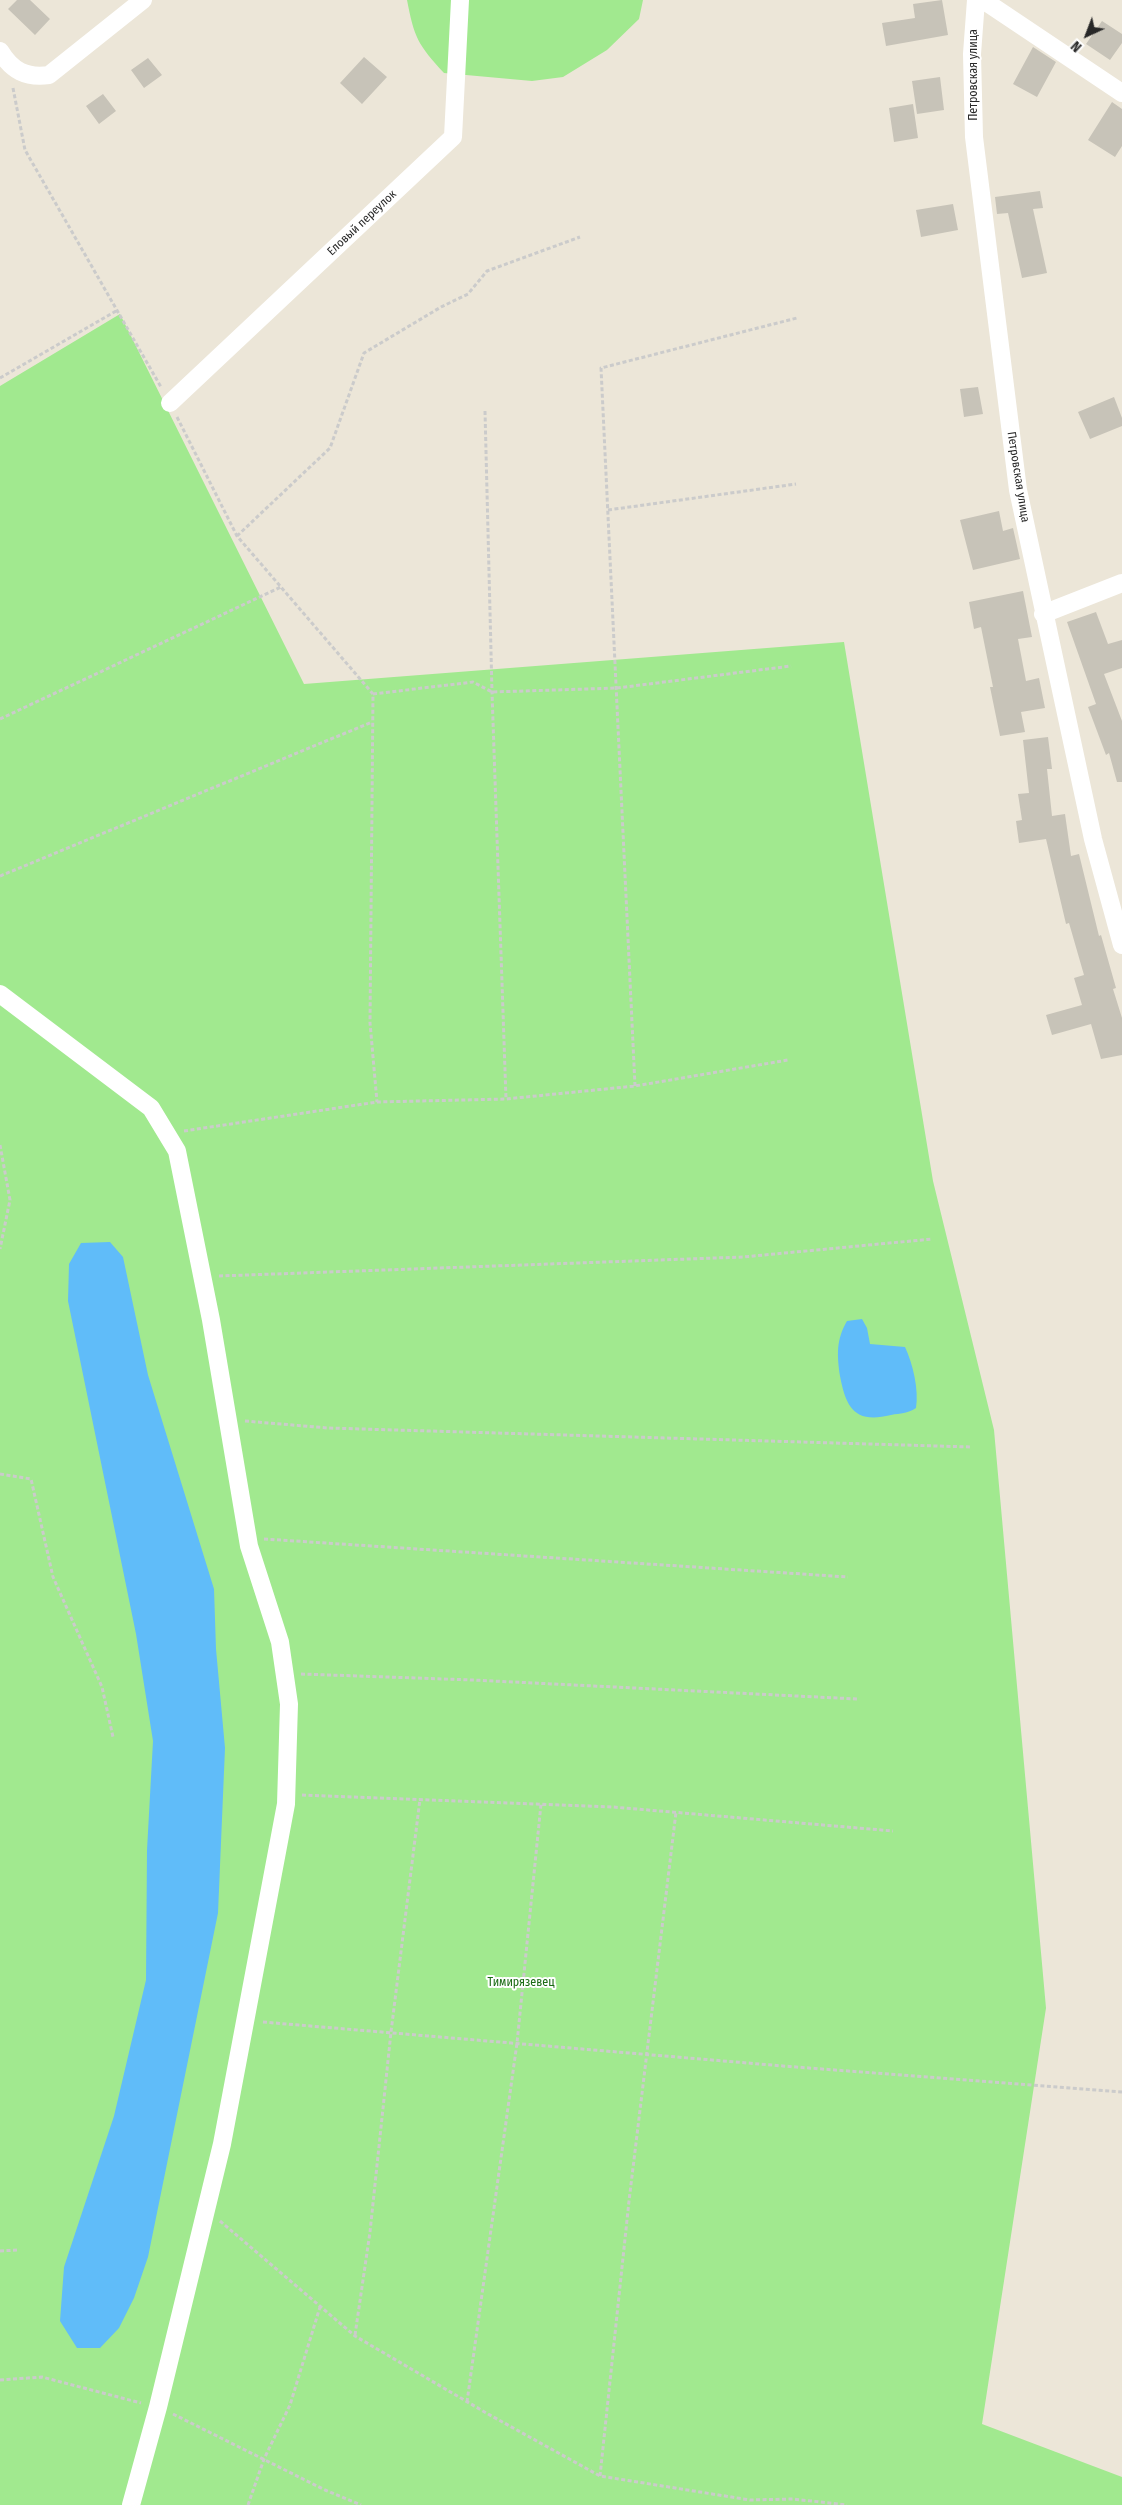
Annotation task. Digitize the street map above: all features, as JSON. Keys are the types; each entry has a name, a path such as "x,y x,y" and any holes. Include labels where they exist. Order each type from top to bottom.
{"street":[{"path":"5,58 27,74 49,75 143,0"},
{"name":"Еловый переулок","path":"170,403 453,137 460,0"},
{"name":"Петровская улица","path":"976,0 972,54 974,137 1018,490 1092,839 1122,945"},
{"path":"983,0 1122,93"},
{"path":"1043,614 1122,583"},
{"path":"0,994 151,1108 177,1151 202,1276 248,1538 280,1642 289,1704 286,1794 222,2144 158,2407 131,2505"}],"path":[{"path":"237,536 330,448 364,353 441,307 468,294 487,271 580,237"},
{"path":"0,378 116,311"},
{"path":"635,1086 602,368 797,318"},
{"path":"485,411 492,692 506,1099"},
{"path":"608,510 796,484"},
{"path":"0,719 281,587"},
{"path":"377,1102 370,1023 372,694 473,682 492,692 617,688 791,666"},
{"path":"0,876 372,722"},
{"path":"166,1133 377,1102 506,1099 635,1086 788,1060"},
{"path":"0,1145 10,1200 0,1249"},
{"path":"202,1276 743,1257 932,1239"},
{"path":"228,1419 328,1428 971,1447"},
{"path":"0,1474 31,1479 53,1577 102,1687 113,1738"},
{"path":"248,1538 848,1577"},
{"path":"284,1673 473,1680 857,1699"},
{"path":"286,1794 541,1804 676,1812 893,1831"},
{"path":"355,2336 370,2232 391,2032 420,1799"},
{"path":"467,2402 517,2043 541,1804"},
{"path":"600,2476 676,1812"},
{"path":"245,2021 1122,2092"},
{"path":"206,2209 355,2336 467,2402 600,2476 750,2500 817,2500 848,2505"},
{"path":"0,2251 17,2250"},
{"path":"248,2505 264,2459 290,2404 320,2307"},
{"path":"0,2380 42,2377 158,2407 361,2505"}],"green space":[{"path":"407,0 643,0 639,19 607,50 563,77 532,81 444,73 418,40"},
{"name":"Тимирязевец","path":"120,314 304,684 844,642 933,1181 994,1430 1046,2008 982,2424 1122,2477 1122,2505 0,2505 0,386"}],"water":[{"path":"110,1242 123,1257 148,1375 214,1589 216,1649 225,1748 218,1913 148,2257 134,2298 119,2328 100,2348 77,2348 60,2321 64,2267 114,2116 146,1980 147,1850 153,1741 136,1634 68,1301 69,1264 81,1243"},
{"path":"862,1319 867,1328 870,1344 905,1347 911,1361 916,1385 917,1401 916,1408 913,1410 879,1417 869,1417 854,1411 849,1405 840,1376 839,1341 847,1321"}],"building":[{"path":"17,0 30,0 50,19 35,35 8,9"},
{"path":"942,0 948,35 886,46 882,23 915,18 913,4"},
{"path":"1102,21 1122,34 1122,43 1110,60 1086,44"},
{"path":"1033,47 1056,62 1037,97 1013,84"},
{"path":"364,57 387,77 362,104 340,83"},
{"path":"148,58 162,75 144,88 131,70"},
{"path":"940,77 944,110 917,114 912,81"},
{"path":"103,94 116,111 99,124 86,106"},
{"path":"1112,102 1122,109 1122,146 1115,157 1088,140"},
{"path":"913,104 918,138 894,142 889,108"},
{"path":"1040,191 1043,208 1033,209 1047,273 1022,278 1008,213 997,214 995,197"},
{"path":"953,204 958,230 921,237 916,210"},
{"path":"978,387 983,414 964,417 960,389"},
{"path":"1114,397 1122,418 1122,426 1090,439 1078,412"},
{"path":"999,511 1003,531 1013,528 1020,559 973,570 960,520"},
{"path":"1023,591 1032,637 1018,639 1026,681 1039,678 1045,708 1021,712 1025,732 1000,736 990,687 993,687 981,627 974,629 969,602"},
{"path":"1096,612 1108,644 1122,640 1122,668 1104,674 1122,721 1122,782 1117,782 1109,753 1106,755 1088,707 1096,704 1067,622"},
{"path":"1048,737 1052,769 1047,769 1052,816 1065,814 1071,856 1079,854 1099,936 1101,935 1116,988 1113,989 1122,1018 1122,1055 1101,1059 1091,1024 1052,1035 1046,1015 1082,1005 1074,978 1084,975 1069,923 1066,924 1046,839 1019,843 1016,821 1022,820 1018,794 1029,793 1023,740"}]}
